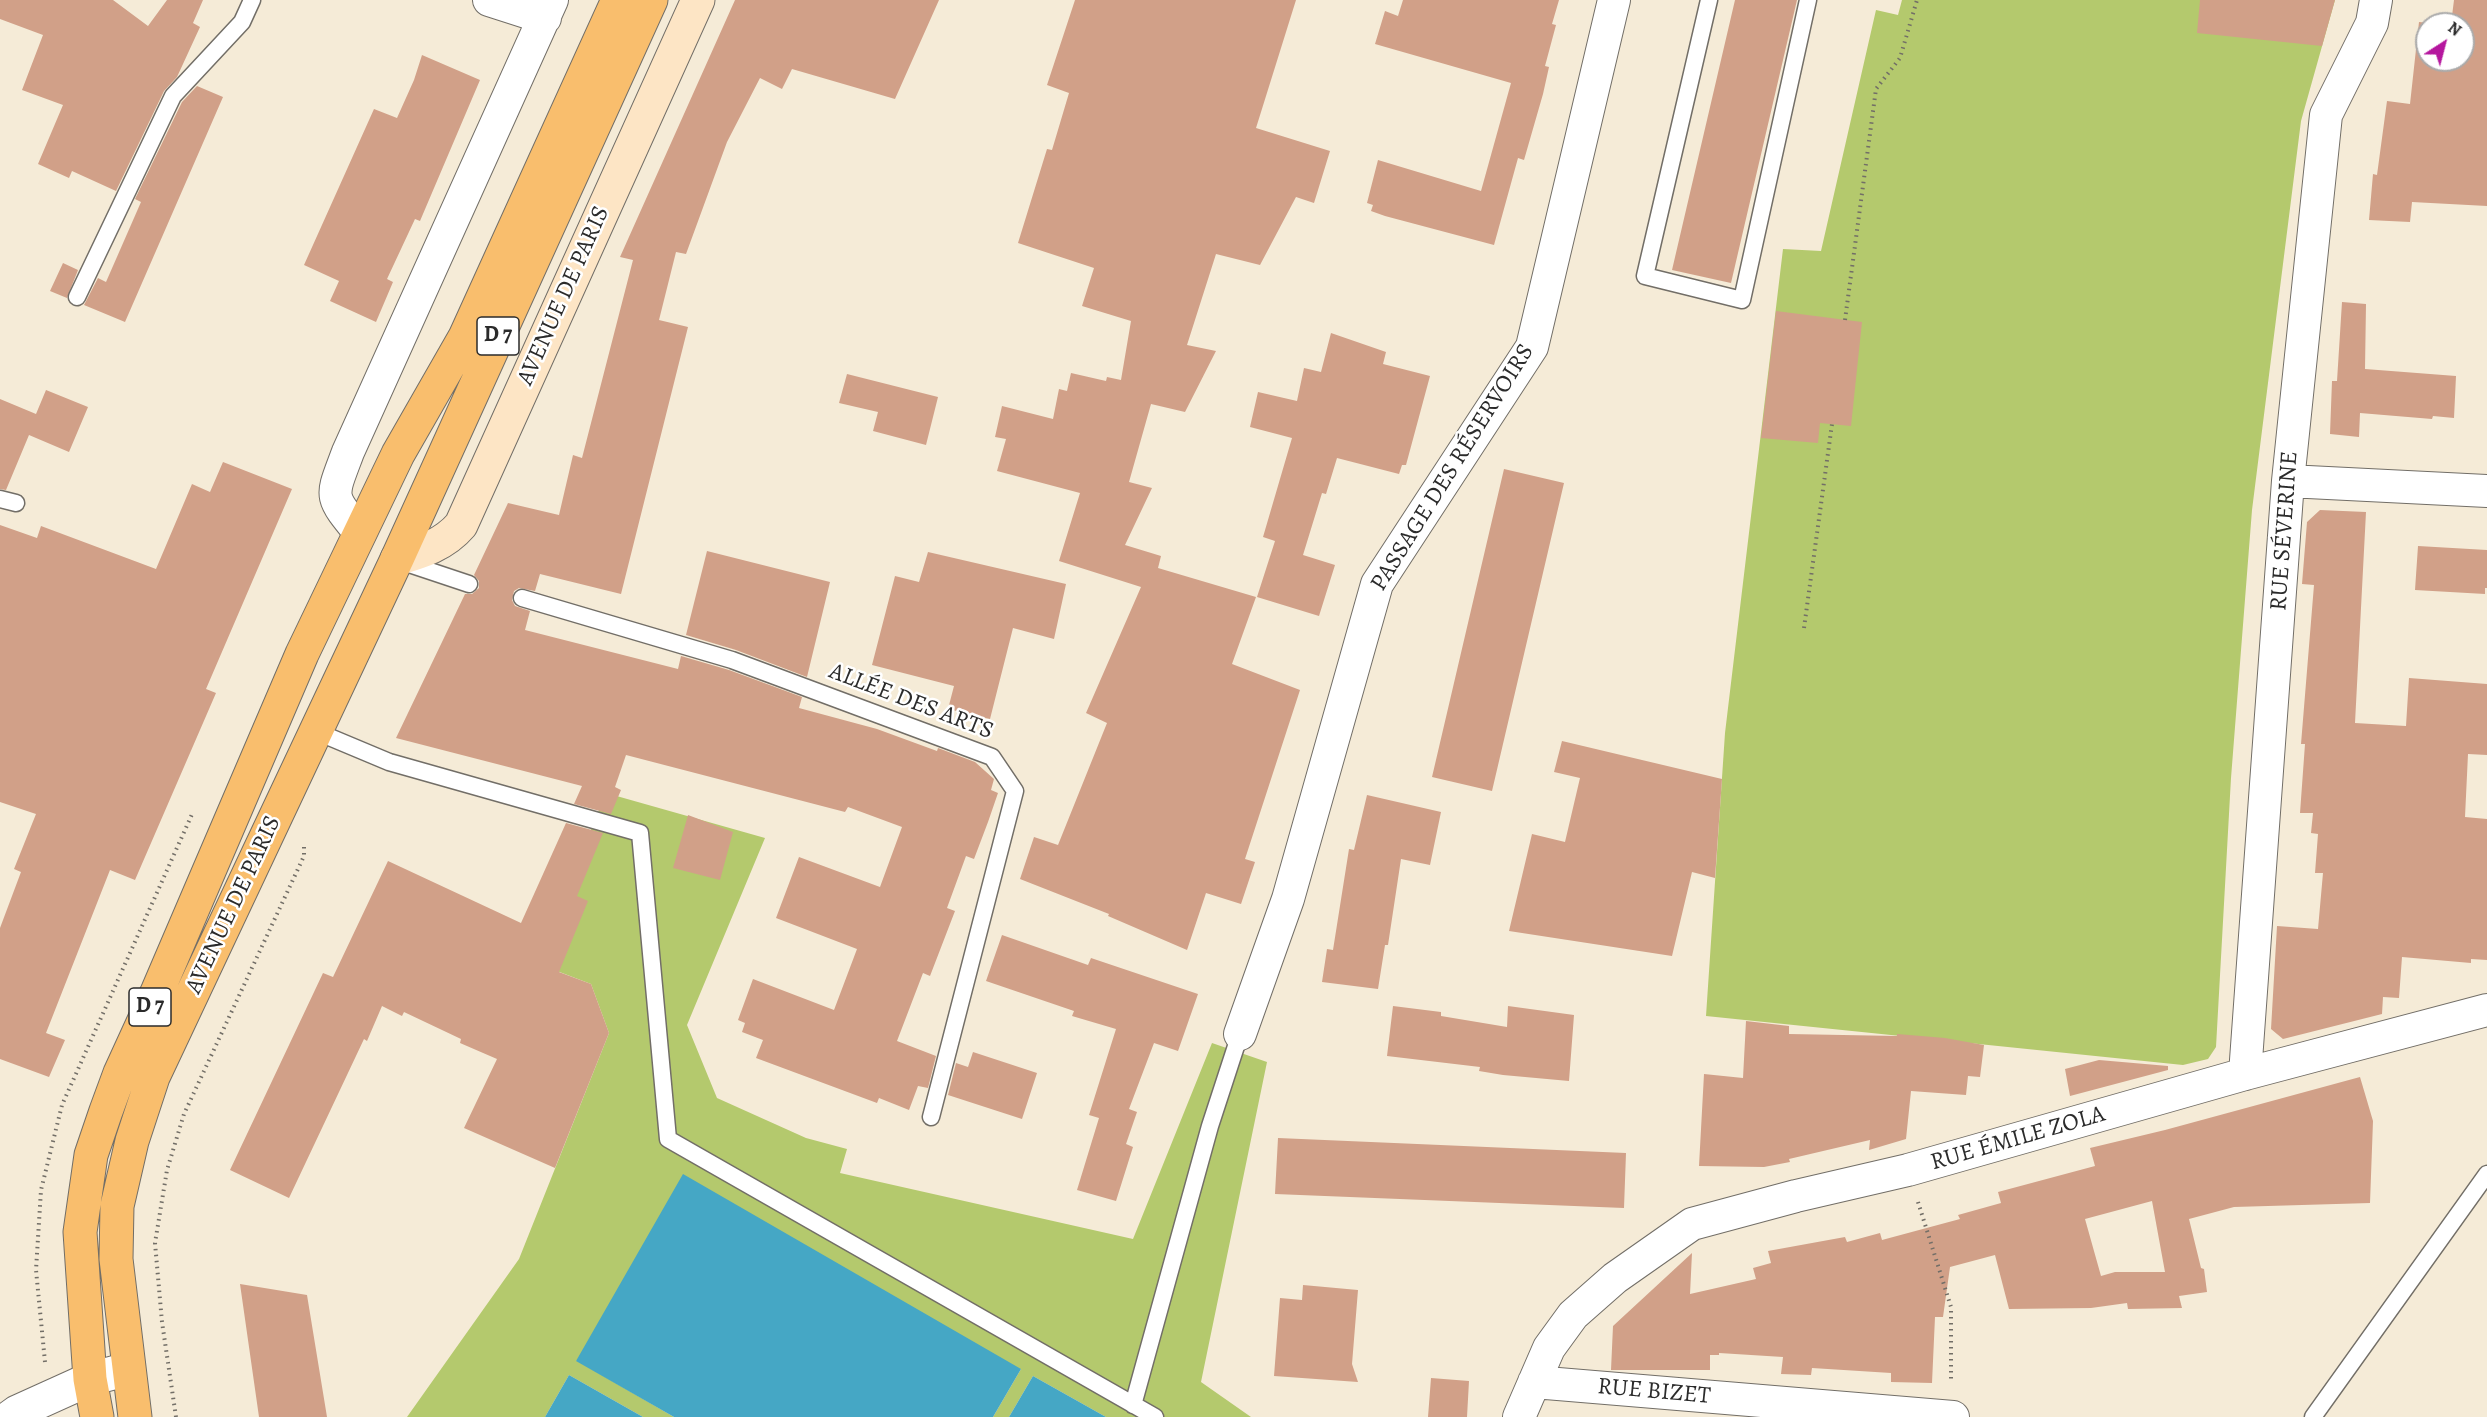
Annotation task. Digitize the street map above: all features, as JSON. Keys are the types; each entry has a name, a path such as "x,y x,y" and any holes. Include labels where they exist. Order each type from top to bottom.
{"main road":[{"name":"AVENUE DE PARIS","path":"90,1379 80,1232 91,1155 120,1073 302,654 398,454 465,337 618,0"},
{"name":"AVENUE DE PARIS","path":"128,1369 117,1248 117,1206 132,1141 153,1077 397,559 651,0"},
{"name":"AVENUE DE PARIS","path":"397,559 440,543 452,536 461,525 698,0"},
{"path":"360,533 397,559"},
{"name":"D 7","path":"128,1369 135,1417"},
{"name":"D 7","path":"90,1379 97,1417"}],"street":[{"path":"360,533 334,496 348,452 548,9 489,0"},
{"name":"PASSAGE DES RÉSERVOIRS","path":"1240,1034 1288,899 1377,584 1532,346 1614,0"},
{"name":"RUE SÉVERINE","path":"2246,1074 2288,481 2326,115 2372,22 2376,0"},
{"path":"2288,481 2487,491"},
{"name":"RUE ÉMILE ZOLA","path":"1534,1382 1549,1348 1573,1315 1615,1278 1692,1224 1796,1196 1908,1170 2246,1074 2487,1010"},
{"path":"10,1417 16,1412 90,1379 128,1369"},
{"path":"1520,1417 1534,1382"},
{"name":"RUE BIZET","path":"1534,1382 1953,1417"}],"lane":[{"path":"77,297 173,96 242,22 252,0"},
{"path":"1709,0 1645,276 1742,300 1808,0"},
{"path":"397,559 469,584"},
{"name":"ALLÉE DES ARTS","path":"522,598 732,660 992,757 1015,791 931,1117"},
{"path":"315,731 389,762 640,833 669,1139 1155,1417"},
{"path":"1133,1405 1210,1126 1240,1034"},
{"path":"2313,1417 2487,1174"}],"path":[{"path":"1845,320 1876,89 1900,58 1917,0"},
{"path":"1804,628 1832,424"},
{"path":"176,1417 162,1322 155,1244 168,1170 184,1114 304,856 304,832"},
{"path":"1908,1170 1952,1307 1951,1385"}],"green space":[{"path":"1902,0 2335,0 2301,121 2252,510 2231,778 2216,1047 2208,1059 2183,1065 1706,1016 1725,733 1783,249 1821,251 1876,10 1898,15"},
{"path":"606,793 765,838 687,1025 717,1098 806,1138 847,1149 840,1173 1133,1239 1212,1043 1267,1062 1201,1382 1251,1417 1106,1417 1033,1376 1009,1417 993,1417 1021,1369 576,1360 674,1417 643,1417 569,1375 545,1417 407,1417 519,1259 609,1033 591,984 536,963"}],"water":[{"path":"683,1174 1021,1369 993,1417 674,1417 576,1361"},
{"path":"569,1375 643,1417 545,1417"},
{"path":"1033,1376 1106,1417 1009,1417"}],"building":[{"path":"0,0 113,0 148,26 167,0 203,0 193,23 200,27 177,77 164,91 116,191 72,171 69,178 38,164 63,105 22,90 43,35 0,19"},
{"path":"735,0 939,0 895,99 792,69 782,89 760,78 727,142 686,254 676,252 659,320 688,327 621,594 540,574 535,591 519,588 514,591 512,600 515,606 530,611 525,630 678,669 681,656 729,670 802,697 799,708 877,729 937,751 938,748 975,762 994,779 991,790 998,793 988,822 974,859 966,856 947,908 955,911 930,976 923,973 897,1041 936,1056 928,1088 918,1086 909,1110 879,1098 877,1103 756,1058 763,1040 742,1032 745,1023 738,1020 753,979 834,1010 857,949 776,918 799,857 880,887 902,827 848,807 845,812 626,755 615,787 621,790 611,814 574,804 582,786 396,738 465,594 472,594 479,588 479,581 474,575 508,503 559,515 573,455 582,458 633,260 620,257"},
{"path":"1075,0 1296,0 1256,128 1330,151 1314,203 1296,197 1260,265 1216,254 1187,345 1216,351 1185,412 1151,404 1129,482 1152,488 1125,545 1161,556 1158,568 1256,597 1232,664 1300,690 1245,859 1255,862 1241,904 1206,893 1187,950 1108,916 1109,914 1020,879 1034,837 1058,845 1107,723 1086,713 1141,587 1059,561 1080,493 997,471 1006,439 995,437 1002,406 1053,419 1059,389 1067,391 1071,373 1106,381 1107,377 1121,380 1131,321 1082,306 1094,268 1018,243 1047,149 1052,150 1069,93 1047,85"},
{"path":"1403,0 1559,0 1552,24 1556,25 1545,66 1549,67 1543,94 1524,160 1518,158 1494,245 1385,216 1371,211 1373,205 1367,203 1378,160 1481,191 1511,83 1375,44 1385,11 1398,16"},
{"path":"1735,0 1797,0 1731,283 1672,270"},
{"path":"2200,0 2335,0 2322,46 2197,33"},
{"path":"2454,0 2487,0 2487,206 2412,202 2410,222 2369,220 2373,174 2377,175 2387,101 2410,104 2415,58 2415,72 2475,72 2475,12 2452,12"},
{"path":"422,55 480,80 420,221 415,219 387,279 393,282 376,322 330,301 339,281 304,265 374,109 397,118"},
{"path":"197,86 223,97 125,322 84,305 98,278 106,282 141,202 135,199 182,102"},
{"path":"63,263 78,270 67,298 50,291"},
{"path":"2342,302 2366,304 2365,369 2456,376 2454,418 2433,416 2432,419 2360,413 2359,437 2330,434 2332,381 2337,381"},
{"path":"1776,311 1862,322 1851,426 1820,423 1818,443 1761,438"},
{"path":"1331,333 1386,352 1383,364 1430,376 1406,465 1402,465 1399,474 1337,458 1326,494 1322,493 1303,555 1335,565 1319,616 1257,597 1275,541 1263,537 1292,438 1250,427 1258,392 1297,401 1304,368 1321,372"},
{"path":"847,374 938,397 926,445 873,431 878,412 839,403"},
{"path":"46,390 88,407 69,452 29,435 6,490 0,489 0,399 36,414"},
{"path":"223,462 292,489 206,689 216,693 135,880 110,870 46,1033 65,1040 49,1077 0,1059 0,928 21,872 14,869 36,814 0,802 0,525 37,538 41,526 156,569 192,484 210,492"},
{"path":"1504,469 1564,483 1492,791 1432,777"},
{"path":"2320,510 2366,512 2355,723 2406,726 2409,678 2487,684 2487,755 2468,754 2465,817 2487,819 2487,960 2471,959 2471,963 2402,957 2399,998 2383,997 2382,1014 2283,1039 2271,1029 2277,926 2318,929 2323,873 2315,873 2318,834 2311,833 2313,813 2300,813 2305,744 2301,744 2314,585 2302,584 2307,522"},
{"path":"2418,546 2487,550 2485,594 2415,590"},
{"path":"707,551 830,582 807,677 736,650 686,635"},
{"path":"928,552 1066,584 1054,639 1013,628 990,719 948,709 954,686 872,665 895,576 919,582"},
{"path":"1562,741 1722,779 1715,878 1692,872 1672,956 1509,931 1532,834 1565,842 1580,778 1554,772"},
{"path":"1367,795 1441,812 1430,865 1401,859 1388,945 1385,945 1378,989 1322,982 1327,949 1333,950 1349,849 1354,850"},
{"path":"688,815 733,832 720,880 673,868"},
{"path":"566,823 603,833 577,896 588,901 559,972 591,984 609,1033 555,1168 464,1128 497,1059 460,1043 461,1039 404,1012 402,1016 382,1006 367,1041 364,1039 289,1198 230,1170 323,973 333,977 388,861 521,923"},
{"path":"1002,935 1088,965 1091,958 1198,994 1178,1051 1154,1043 1129,1109 1137,1112 1126,1144 1133,1147 1116,1201 1077,1190 1099,1118 1089,1115 1116,1029 1072,1016 1074,1011 986,981"},
{"path":"1393,1006 1441,1012 1441,1016 1507,1027 1508,1006 1574,1015 1569,1081 1503,1075 1479,1071 1480,1067 1387,1056"},
{"path":"1746,1021 1789,1026 1789,1034 1897,1036 1897,1034 1945,1038 1984,1045 1980,1077 1968,1076 1966,1095 1911,1091 1906,1139 1869,1150 1870,1140 1764,1167 1699,1166 1704,1074 1743,1078"},
{"path":"973,1052 1037,1073 1022,1119 948,1095 956,1063 968,1067"},
{"path":"2099,1060 2168,1066 2168,1070 2070,1096 2065,1069"},
{"path":"2360,1077 2373,1121 2370,1203 2234,1207 2189,1219 2201,1268 2204,1269 2207,1292 2179,1296 2182,1308 2128,1309 2127,1303 2091,1308 2009,1309 1995,1255 1950,1267 1943,1317 1935,1317 1932,1383 1891,1382 1891,1373 1812,1368 1811,1375 1781,1374 1783,1357 1719,1353 1719,1355 1710,1355 1710,1370 1611,1370 1613,1326 1692,1253 1690,1294 1756,1279 1753,1268 1771,1263 1768,1251 1845,1237 1847,1242 1880,1233 1882,1240 1960,1219 1958,1215 2001,1203 1998,1192 2095,1166 2090,1148","holes":["2152,1201 2165,1272 2115,1272 2101,1276 2085,1219"]},
{"path":"1278,1138 1626,1153 1624,1208 1275,1194"},
{"path":"240,1284 307,1295 327,1417 259,1417"},
{"path":"1303,1285 1358,1290 1352,1364 1358,1382 1274,1376 1280,1298 1302,1300"},
{"path":"1431,1378 1469,1381 1467,1417 1428,1417"}]}
